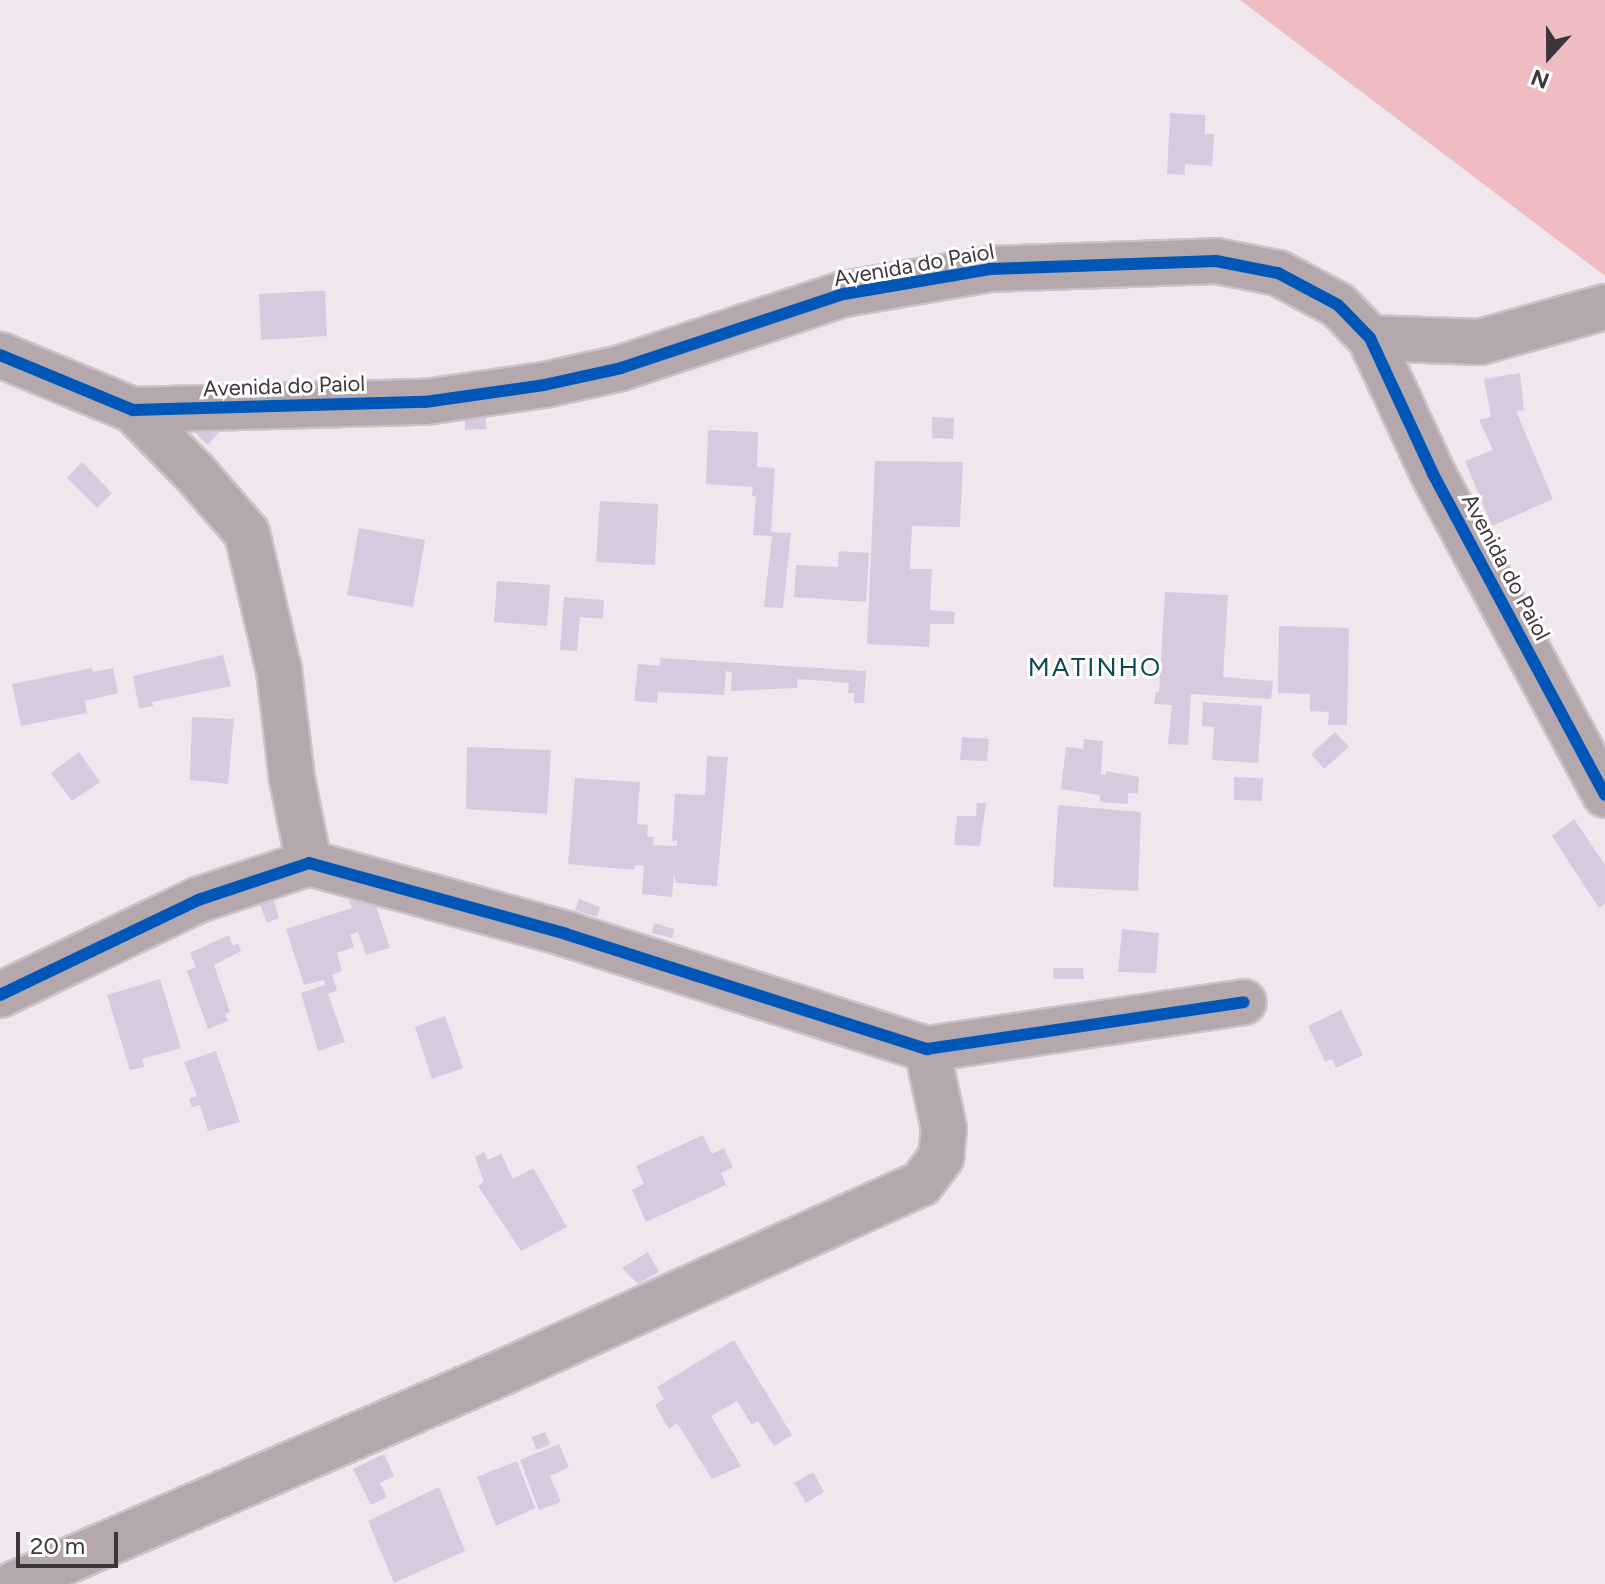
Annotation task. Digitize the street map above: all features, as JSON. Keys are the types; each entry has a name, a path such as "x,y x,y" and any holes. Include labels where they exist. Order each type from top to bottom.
{"street":[{"name":"Avenida do Paiol","path":"0,355 133,410 425,402 544,385 621,368 844,294 990,269 1216,261 1278,273 1338,305 1370,338 1433,474 1605,795"},
{"path":"1370,338 1480,342 1605,307"},
{"path":"133,410 195,473 247,533 279,670 292,779 309,863"},
{"path":"0,995 198,900 309,863 566,934 927,1049 1244,1002"},
{"path":"14,1584 740,1268 921,1184 941,1157 944,1129 927,1049"}],"shaded area":[{"path":"1240,0 1605,0 1605,276"}],"building":[{"path":"1170,113 1205,115 1205,134 1214,134 1212,166 1185,164 1185,175 1167,174"},
{"path":"325,291 327,336 261,340 259,294"},
{"path":"1520,373 1524,410 1516,411 1553,499 1492,526 1465,461 1493,450 1479,420 1491,417 1484,379"},
{"path":"465,416 486,416 486,429 465,430"},
{"path":"932,417 954,418 953,439 932,438"},
{"path":"196,425 223,427 208,445 197,435"},
{"path":"708,430 758,432 757,467 775,468 771,532 791,533 783,608 764,607 772,536 753,535 756,496 752,496 753,487 706,484"},
{"path":"875,461 963,462 960,527 912,526 910,569 932,569 930,610 955,612 954,624 930,624 929,647 867,644"},
{"path":"82,462 112,493 97,508 67,478"},
{"path":"600,501 658,504 655,565 596,562"},
{"path":"359,528 425,540 413,607 347,595"},
{"path":"839,551 869,553 866,602 794,597 796,565 838,567"},
{"path":"497,581 550,585 547,626 494,622"},
{"path":"1165,592 1228,595 1223,677 1273,681 1271,699 1191,694 1188,745 1168,744 1172,705 1154,704 1156,692 1159,692"},
{"path":"564,597 604,600 603,619 580,617 577,651 560,650"},
{"path":"1279,626 1349,628 1347,725 1328,725 1329,712 1310,711 1310,694 1278,693"},
{"path":"223,655 231,686 152,702 153,706 139,709 133,676"},
{"path":"660,658 866,671 864,703 854,703 854,693 848,693 849,683 798,679 797,688 731,691 732,672 726,671 724,695 658,692 657,703 634,701 638,664 660,666"},
{"path":"92,668 93,672 113,668 118,693 85,701 87,713 21,726 12,684"},
{"path":"1203,702 1262,706 1258,763 1212,760 1214,727 1202,726"},
{"path":"192,717 234,719 228,784 190,780"},
{"path":"1335,732 1349,747 1324,769 1311,754"},
{"path":"962,737 989,739 987,761 960,760"},
{"path":"1084,739 1103,741 1101,774 1106,775 1106,771 1139,777 1138,794 1128,793 1128,804 1100,802 1100,795 1061,789 1066,747 1083,749"},
{"path":"467,747 551,750 547,814 466,809"},
{"path":"79,752 100,782 72,801 51,773"},
{"path":"707,756 728,757 717,886 676,883 674,874 672,897 642,894 644,866 635,865 634,870 568,864 575,778 640,782 637,824 648,825 647,837 654,837 653,845 677,846 677,840 672,841 675,794 705,795"},
{"path":"1234,777 1263,778 1262,801 1234,800"},
{"path":"977,803 986,803 980,846 954,845 957,816 976,816"},
{"path":"1058,805 1141,812 1138,891 1053,887"},
{"path":"1574,819 1605,865 1605,904 1599,908 1552,836"},
{"path":"271,893 279,918 267,923 258,899"},
{"path":"579,899 600,907 597,917 575,910"},
{"path":"349,900 376,906 390,948 366,955 358,932 350,935 354,947 337,953 342,971 332,975 337,990 328,994 345,1042 318,1051 301,993 325,985 324,980 304,985 286,929 352,908"},
{"path":"654,923 674,929 672,938 652,933"},
{"path":"1122,929 1159,933 1156,973 1118,972"},
{"path":"229,935 233,946 238,943 241,951 214,965 230,1012 225,1014 228,1021 208,1029 187,971 196,967 190,953"},
{"path":"1053,968 1083,968 1084,979 1054,979"},
{"path":"160,979 181,1048 142,1059 144,1067 130,1070 107,995"},
{"path":"1341,1010 1363,1055 1336,1068 1332,1059 1325,1062 1308,1026"},
{"path":"445,1016 463,1068 432,1079 415,1027"},
{"path":"216,1051 240,1122 208,1131 200,1105 192,1107 189,1099 197,1096 184,1062"},
{"path":"703,1135 712,1154 724,1148 733,1167 721,1173 726,1185 646,1222 632,1190 644,1184 636,1166"},
{"path":"484,1152 488,1160 501,1154 513,1179 533,1168 567,1227 521,1251 478,1186 484,1182 475,1157"},
{"path":"648,1252 659,1272 638,1284 622,1268"},
{"path":"734,1340 792,1435 774,1446 758,1421 752,1425 737,1401 711,1416 741,1466 712,1479 677,1423 669,1429 655,1405 664,1399 657,1387"},
{"path":"545,1432 550,1444 537,1450 531,1437"},
{"path":"559,1444 569,1467 550,1476 561,1502 539,1510 520,1460"},
{"path":"384,1454 394,1476 380,1483 387,1497 371,1505 353,1469"},
{"path":"517,1461 535,1508 496,1526 477,1477"},
{"path":"813,1472 824,1492 806,1503 794,1483"},
{"path":"439,1487 465,1551 394,1583 368,1521"}],"cycle path":[{"path":"0,355 133,410 425,402 544,385 621,368 844,294 990,269 1216,261 1278,273 1338,305 1370,338 1433,474 1605,795"},
{"path":"0,995 198,900 309,863 566,934 927,1049 1244,1002"}],"district":[{"name":"MATINHO","path":"1095,668"}]}
